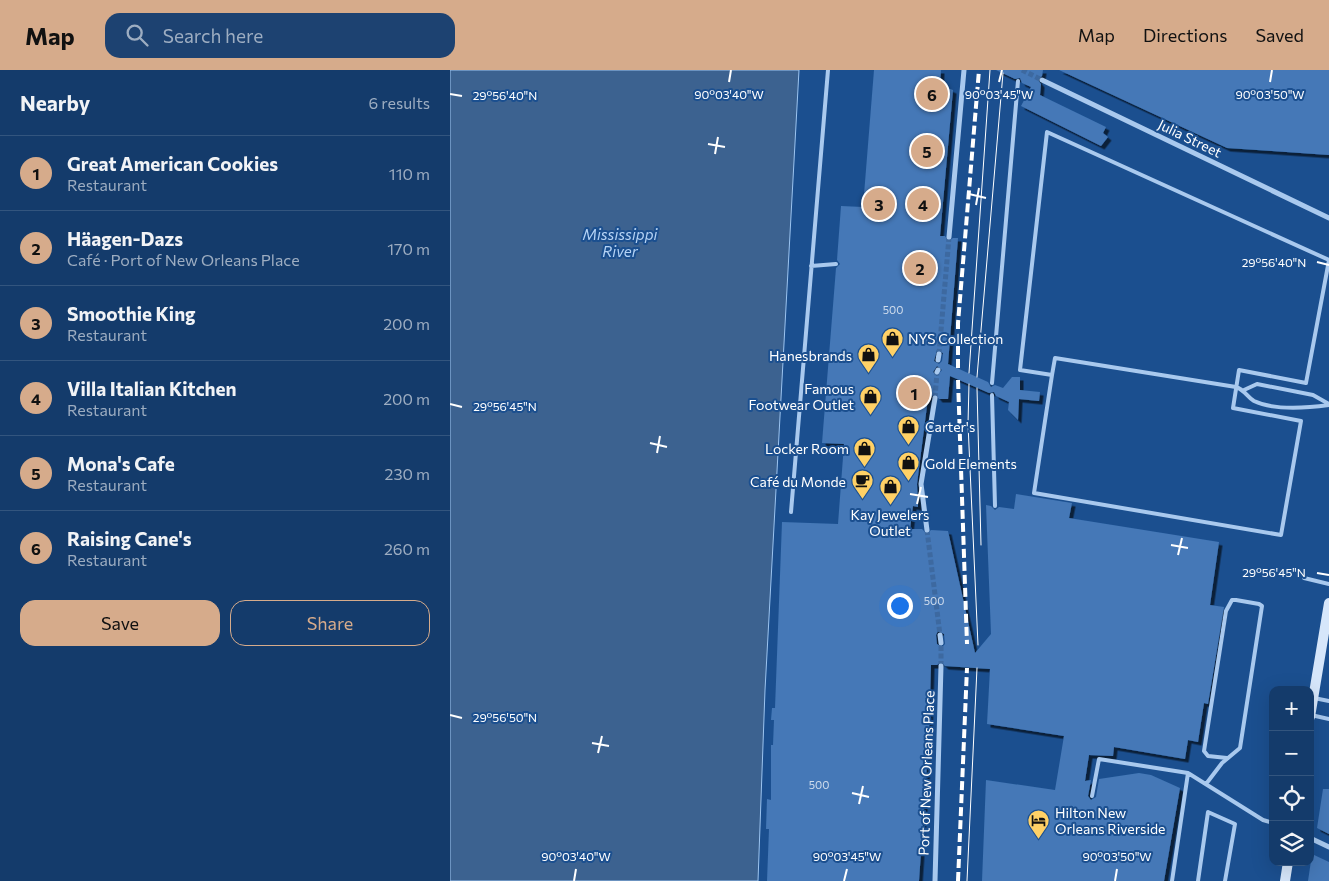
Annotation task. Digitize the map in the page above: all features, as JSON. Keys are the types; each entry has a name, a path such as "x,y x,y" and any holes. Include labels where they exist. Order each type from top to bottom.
{"street":[{"path":"949,237 964,70"},
{"name":"Julia Street","path":"1042,80 1329,218"},
{"path":"927,530 921,484 935,398"},
{"path":"1314,692 1329,603"},
{"path":"940,635 941,643"},
{"name":"Port of New Orleans Place","path":"935,881 941,666"},
{"path":"1314,840 1329,847"},
{"path":"1285,881 1287,866"}],"lane":[{"path":"791,512 828,70"},
{"path":"992,383 1018,81"},
{"path":"1052,375 1020,370 1047,132 1329,260 1306,383 1239,370 1236,387 1233,408 1301,421 1281,535 1034,493 1055,358 1236,387 1244,390 1253,401 1285,408 1294,409 1329,405"},
{"path":"811,266 836,264"},
{"path":"1244,390 1257,384 1314,395 1329,405"},
{"path":"992,395 995,506"},
{"path":"1304,578 1329,584"},
{"path":"1206,784 1227,758 1237,753 1240,748 1262,606 1236,600 1232,600 1226,611 1204,751 1208,756 1227,758"},
{"path":"1314,698 1329,701"},
{"path":"1314,717 1329,719"},
{"path":"1092,796 1099,759 1188,773 1263,820 1269,822"},
{"path":"1172,881 1188,773"},
{"path":"1198,881 1208,812 1235,824 1225,881"}],"water":[{"name":"Mississippi River","path":"450,70 799,70 765,690 758,881 450,881"}],"building":[{"path":"874,70 941,70 940,85 953,90 940,236 945,236 948,241 958,238 948,364 988,382 991,387 995,385 1003,388 1012,377 1020,377 1020,390 1040,392 1039,401 1019,399 1018,420 1008,410 1009,402 996,396 994,392 989,393 950,376 948,399 939,399 935,394 928,398 917,484 918,507 913,506 910,529 922,529 927,534 931,530 948,531 975,653 991,634 986,505 991,506 995,510 999,507 1014,509 1016,494 1072,503 1069,518 1219,542 1210,605 1224,607 1208,704 1204,703 1198,742 1188,740 1185,759 1114,747 1113,756 1089,755 1085,781 1091,780 1088,796 1091,800 1096,797 1099,779 1139,773 1151,775 1180,788 1164,881 982,881 986,780 1055,790 1064,736 987,724 990,669 945,666 941,662 937,665 931,665 929,735 919,881 767,881 769,829 766,829 767,799 771,800 771,745 773,745 774,720 771,720 772,708 775,708 782,522 838,524 844,444 822,443 836,268 840,264 837,260 841,206 863,207","holes":["937,350 943,353 942,361 939,364 934,361","937,366 942,370 937,376 933,372","938,631 944,634 945,644 942,647 937,644 936,635"]},
{"path":"996,70 1043,70 1042,76 1038,80 1041,84 1040,95 1106,127 1103,133 1108,137 1101,146 1021,106 1031,87 1022,83 1020,78 1015,79"},
{"path":"1059,70 1329,70 1329,155 1227,148"},
{"path":"1323,789 1329,789 1329,834 1317,828"},
{"path":"1314,855 1329,862 1329,881 1308,881 1310,866 1314,866"}],"tunnel":[{"path":"1022,70 1042,80"},
{"path":"939,354 949,237"},
{"path":"935,398 937,372"},
{"path":"927,530 940,635"},
{"path":"941,643 941,666"}],"tram line":[{"path":"969,373 990,70"},
{"path":"977,377 1003,73"},
{"path":"969,384 968,424 978,645"},
{"path":"977,388 981,545"},
{"path":"967,881 977,668"}],"railway":[{"path":"958,368 958,323 979,70"},
{"path":"958,380 967,644"},
{"path":"958,881 967,668"}],"place":[{"name":"Raising Cane's","path":"932,94"},
{"name":"Mona's Cafe","path":"927,151"},
{"name":"Smoothie King","path":"879,204"},
{"name":"Villa Italian Kitchen","path":"923,204"},
{"name":"Häagen-Dazs","path":"920,268"},
{"name":"NYS Collection","path":"892,357"},
{"name":"Hanesbrands","path":"868,374"},
{"name":"Great American Cookies","path":"914,393"},
{"name":"Famous Footwear Outlet","path":"870,415"},
{"name":"Carter's","path":"909,445"},
{"name":"Locker Room","path":"865,467"},
{"name":"Gold Elements","path":"909,482"},
{"name":"Café du Monde","path":"862,500"},
{"name":"Kay Jewelers Outlet","path":"890,505"},
{"name":"Hilton New Orleans Riverside","path":"1039,839"}]}
